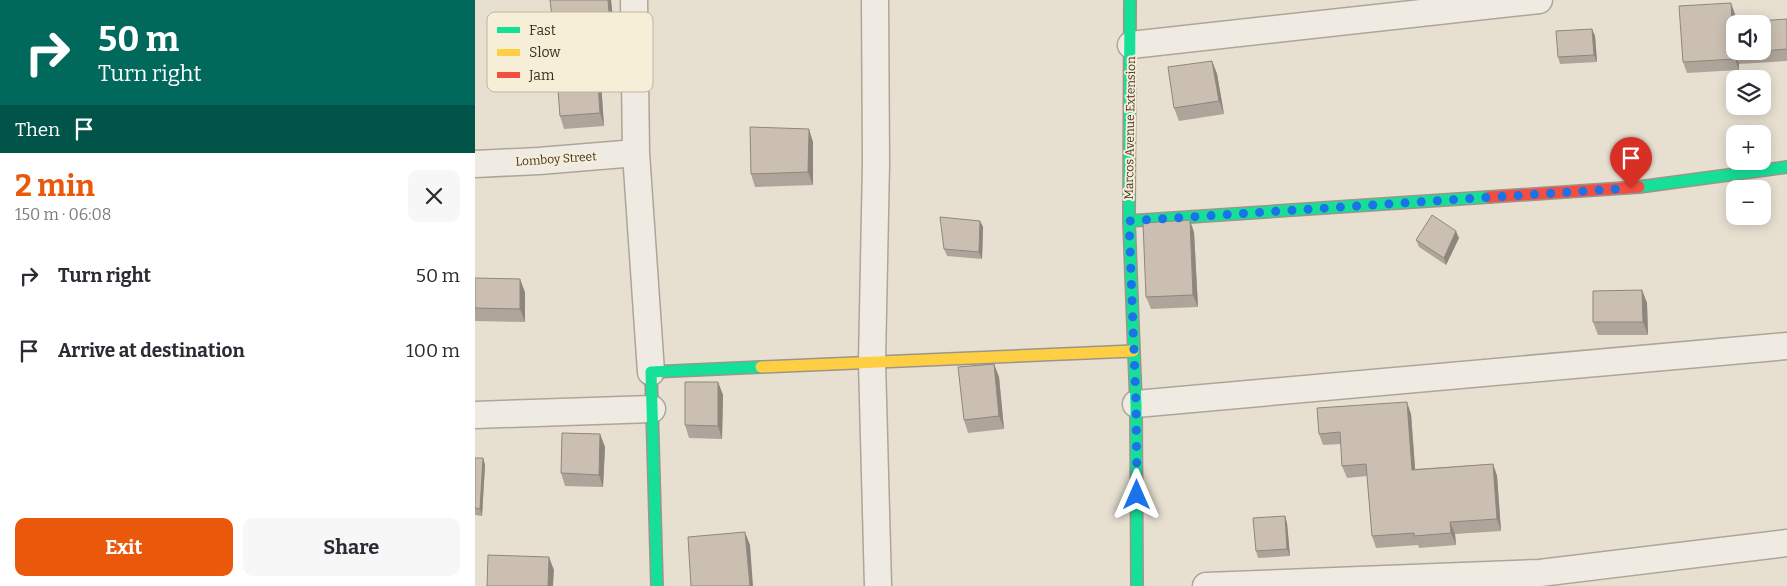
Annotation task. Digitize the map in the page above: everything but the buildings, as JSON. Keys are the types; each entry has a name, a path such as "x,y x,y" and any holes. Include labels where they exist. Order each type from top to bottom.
{"street":[{"path":"875,0 876,163 872,362 878,586"},
{"name":"Marcos Avenue Extension","path":"1131,0 1129,221 1136,404 1137,586"},
{"path":"1131,45 1363,10 1539,0"},
{"path":"635,92 636,153 653,409 657,586"},
{"name":"Lomboy Street","path":"475,164 636,153"},
{"path":"1129,221 1631,188 1787,167"},
{"path":"1136,404 1787,346"},
{"path":"651,372 1133,351"},
{"path":"475,415 653,409"},
{"path":"1206,586 1540,573 1787,543"}],"traffic: fast":[{"path":"1130,0 1129,221 1136,404 1137,586"},
{"path":"1639,187 1787,167"},
{"path":"1129,221 1489,197"},
{"path":"657,586 651,372 761,367"}],"traffic: slow":[{"path":"761,367 1133,351"}],"traffic: jam":[{"path":"1489,197 1639,187"}],"route":[{"path":"1137,495 1136,404 1129,221 1631,188"}]}
